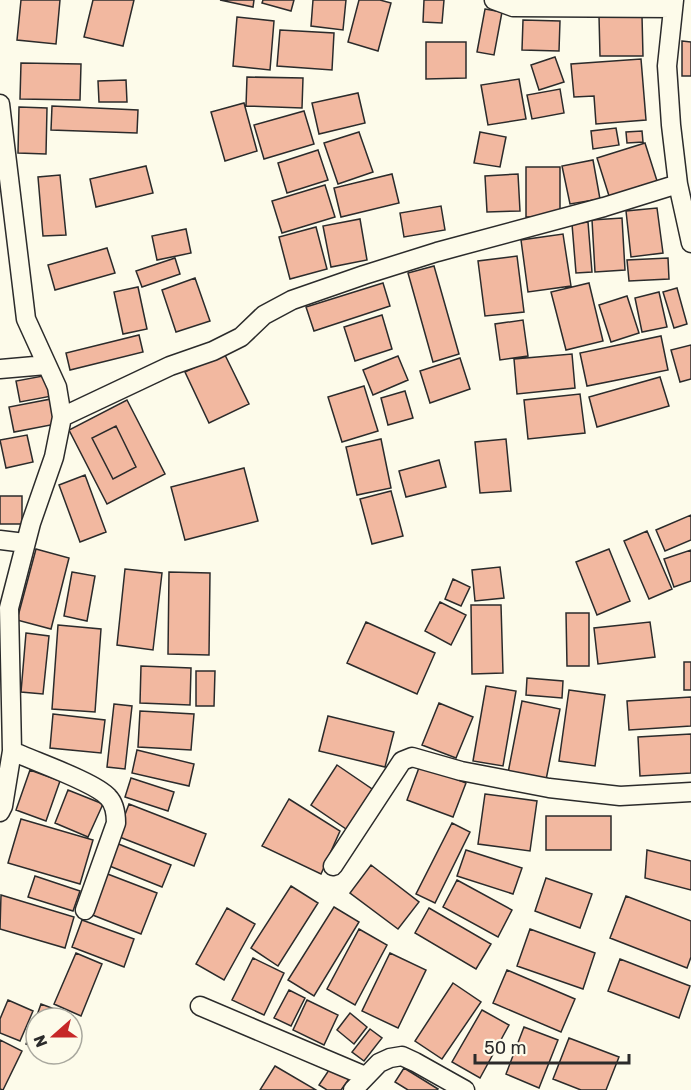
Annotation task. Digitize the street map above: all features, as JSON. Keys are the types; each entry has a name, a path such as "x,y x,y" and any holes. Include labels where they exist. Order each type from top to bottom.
{"street":[{"path":"494,0 513,7 673,4 667,66 671,125 678,184 691,243"},
{"path":"0,104 26,319 57,387 62,417 54,457 25,543 9,608 5,669 12,751 0,812"},
{"path":"62,417 170,366 213,351 241,337 264,315 292,300 416,259 678,184"},
{"path":"0,369 46,365"},
{"path":"0,540 25,543"},
{"path":"12,751 99,788 112,803 116,823 85,910"},
{"path":"333,866 402,761 412,757 461,771 561,789 620,796 691,792"},
{"path":"200,1006 365,1076"},
{"path":"352,1090 379,1063 402,1056 465,1090"}],"building":[{"path":"21,0 60,0 56,44 17,40"},
{"path":"93,0 134,0 123,46 84,37"},
{"path":"220,0 254,0 253,7"},
{"path":"263,0 294,0 291,11 262,3"},
{"path":"313,0 346,0 343,30 311,26"},
{"path":"359,0 380,0 391,3 378,51 348,42"},
{"path":"424,0 444,0 442,23 423,22"},
{"path":"485,9 502,12 494,55 477,52"},
{"path":"599,16 642,16 643,56 600,56"},
{"path":"237,17 274,21 270,70 233,66"},
{"path":"523,20 560,21 559,51 522,50"},
{"path":"280,30 334,33 332,70 277,66"},
{"path":"682,41 691,42 691,76 682,76"},
{"path":"426,42 466,42 466,78 426,79"},
{"path":"555,57 564,82 539,90 531,65"},
{"path":"641,59 646,120 596,124 594,96 574,97 571,64"},
{"path":"21,63 81,64 80,100 20,99"},
{"path":"247,77 303,78 302,108 246,106"},
{"path":"519,79 526,119 488,125 481,85"},
{"path":"126,80 127,102 99,102 98,81"},
{"path":"560,89 564,113 532,119 527,95"},
{"path":"358,93 365,123 319,134 312,103"},
{"path":"244,103 257,151 225,161 211,112"},
{"path":"52,106 138,110 137,133 51,130"},
{"path":"19,107 47,108 46,154 18,153"},
{"path":"304,111 314,144 264,159 254,125"},
{"path":"616,128 619,145 593,149 591,131"},
{"path":"642,131 643,142 627,143 626,132"},
{"path":"359,132 373,172 338,184 324,143"},
{"path":"480,132 506,137 500,167 474,163"},
{"path":"645,143 658,184 610,199 597,158"},
{"path":"318,150 328,180 287,193 278,163"},
{"path":"593,160 600,199 570,204 562,166"},
{"path":"146,166 153,193 96,207 90,179"},
{"path":"526,167 560,167 560,217 526,217"},
{"path":"392,174 399,203 341,217 334,188"},
{"path":"518,174 520,211 487,212 485,176"},
{"path":"60,175 66,235 43,236 38,177"},
{"path":"325,185 335,217 282,233 272,201"},
{"path":"441,206 445,230 404,237 400,213"},
{"path":"657,208 663,253 631,257 626,211"},
{"path":"622,218 625,270 595,272 592,220"},
{"path":"360,219 367,260 331,267 323,226"},
{"path":"588,222 592,272 576,273 572,224"},
{"path":"316,227 327,269 290,279 279,237"},
{"path":"186,229 191,253 157,260 152,236"},
{"path":"563,234 571,286 528,292 521,240"},
{"path":"107,248 115,273 55,290 48,265"},
{"path":"517,256 524,312 485,316 478,261"},
{"path":"175,258 180,274 142,287 136,271"},
{"path":"668,258 669,279 629,281 627,260"},
{"path":"434,266 459,354 433,362 408,273"},
{"path":"195,278 210,321 176,332 162,290"},
{"path":"383,283 390,306 314,331 306,307"},
{"path":"589,283 603,341 566,350 551,292"},
{"path":"138,287 147,329 123,334 114,292"},
{"path":"677,288 687,324 674,328 663,292"},
{"path":"659,292 667,327 642,332 635,298"},
{"path":"627,296 639,333 611,342 599,305"},
{"path":"382,315 392,349 355,361 344,327"},
{"path":"523,320 528,356 500,360 495,324"},
{"path":"139,335 143,352 70,370 66,353"},
{"path":"661,336 668,370 587,386 580,353"},
{"path":"691,345 691,379 680,382 671,350"},
{"path":"224,353 249,404 209,423 185,372"},
{"path":"572,354 575,388 517,394 514,359"},
{"path":"398,356 408,380 373,395 363,370"},
{"path":"460,358 470,389 430,403 420,371"},
{"path":"48,375 52,396 20,402 16,381"},
{"path":"660,377 669,406 597,427 589,397"},
{"path":"364,386 378,431 342,442 328,397"},
{"path":"405,391 413,418 388,425 381,398"},
{"path":"580,394 585,433 528,439 524,400"},
{"path":"51,399 56,424 14,432 9,407"},
{"path":"127,400 165,474 107,504 69,430","holes":["116,426 136,467 113,479 92,438"]},
{"path":"116,426 136,467 113,479 92,438"},
{"path":"27,435 33,462 6,468 0,440"},
{"path":"381,439 391,488 357,495 346,447"},
{"path":"506,439 511,491 480,493 475,442"},
{"path":"439,460 446,487 406,497 399,471"},
{"path":"244,468 258,521 185,540 171,487"},
{"path":"85,475 106,532 80,542 59,485"},
{"path":"391,491 403,536 372,544 360,499"},
{"path":"0,496 22,496 22,524 0,524"},
{"path":"691,515 691,540 665,551 656,530"},
{"path":"647,531 672,589 649,599 624,541"},
{"path":"36,549 69,558 51,629 17,620"},
{"path":"609,549 630,601 597,615 576,562"},
{"path":"691,550 691,581 674,587 664,559"},
{"path":"500,567 504,598 475,601 472,570"},
{"path":"125,569 162,573 153,650 117,645"},
{"path":"72,572 95,576 87,621 64,616"},
{"path":"169,572 210,573 209,655 168,654"},
{"path":"453,579 470,587 461,606 445,599"},
{"path":"440,602 466,615 451,645 425,631"},
{"path":"471,605 501,605 503,673 472,674"},
{"path":"566,613 589,613 589,666 567,666"},
{"path":"366,622 435,653 417,694 347,663"},
{"path":"650,622 655,657 598,664 594,628"},
{"path":"58,625 101,629 95,712 52,709"},
{"path":"26,633 49,636 43,694 21,692"},
{"path":"684,662 691,662 691,690 684,690"},
{"path":"141,666 191,668 190,705 140,703"},
{"path":"196,671 215,671 214,706 196,706"},
{"path":"527,678 563,681 562,698 526,695"},
{"path":"486,686 516,691 503,766 473,761"},
{"path":"569,690 605,695 595,766 559,761"},
{"path":"691,697 691,726 629,730 627,701"},
{"path":"522,701 560,709 546,780 508,773"},
{"path":"439,703 473,717 456,758 422,745"},
{"path":"114,704 132,706 125,769 107,767"},
{"path":"140,711 194,714 191,750 138,747"},
{"path":"53,714 105,720 101,753 50,748"},
{"path":"328,716 394,732 385,767 319,751"},
{"path":"691,734 691,773 640,776 638,737"},
{"path":"137,750 194,764 189,786 132,773"},
{"path":"337,765 375,791 349,831 311,805"},
{"path":"420,765 466,783 453,817 407,800"},
{"path":"30,770 60,781 46,821 16,810"},
{"path":"131,778 174,792 168,811 125,797"},
{"path":"68,790 103,804 88,837 55,823"},
{"path":"485,794 537,801 530,851 478,844"},
{"path":"289,799 340,831 321,874 262,846"},
{"path":"129,804 206,834 194,866 117,836"},
{"path":"546,816 611,816 611,850 546,850"},
{"path":"21,819 93,840 80,884 8,863"},
{"path":"452,823 470,832 435,903 416,894"},
{"path":"116,843 171,865 162,887 107,865"},
{"path":"466,850 522,868 513,894 457,876"},
{"path":"647,850 691,861 691,890 645,878"},
{"path":"371,865 419,902 398,929 350,893"},
{"path":"105,873 157,893 141,934 90,914"},
{"path":"35,876 80,891 73,911 28,897"},
{"path":"546,878 592,894 580,928 535,911"},
{"path":"457,880 512,910 498,937 443,907"},
{"path":"291,886 318,903 278,966 251,948"},
{"path":"1,895 74,917 65,948 0,929"},
{"path":"626,896 691,921 691,957 687,968 610,938"},
{"path":"334,907 359,922 314,996 288,980"},
{"path":"227,908 255,924 224,980 196,964"},
{"path":"429,908 491,944 476,969 415,933"},
{"path":"82,920 134,939 124,967 72,947"},
{"path":"359,929 387,945 355,1005 327,989"},
{"path":"530,929 595,953 583,989 517,966"},
{"path":"76,953 102,964 84,1009 84,1006 54,1004"},
{"path":"390,953 426,970 398,1028 362,1011"},
{"path":"253,958 284,973 264,1015 232,1000"},
{"path":"620,959 690,986 679,1018 608,991"},
{"path":"507,970 575,999 561,1032 493,1003"},
{"path":"453,983 481,1002 442,1059 415,1041"},
{"path":"289,990 305,998 291,1026 274,1018"},
{"path":"8,1000 24,1007 24,1032 20,1041 0,1033 0,1019"},
{"path":"307,1000 338,1015 324,1045 293,1030"},
{"path":"482,1010 509,1025 480,1078 452,1062"},
{"path":"350,1013 367,1027 354,1044 337,1030"},
{"path":"524,1027 558,1040 539,1088 506,1074"},
{"path":"370,1029 382,1038 364,1061 352,1052"},
{"path":"569,1038 619,1057 606,1090 581,1090 553,1079"},
{"path":"0,1040 22,1051 3,1090 0,1089"},
{"path":"275,1066 316,1090 260,1090"},
{"path":"331,1067 349,1079 341,1090 327,1090 319,1085"},
{"path":"404,1068 438,1089 408,1090 395,1082"}]}
